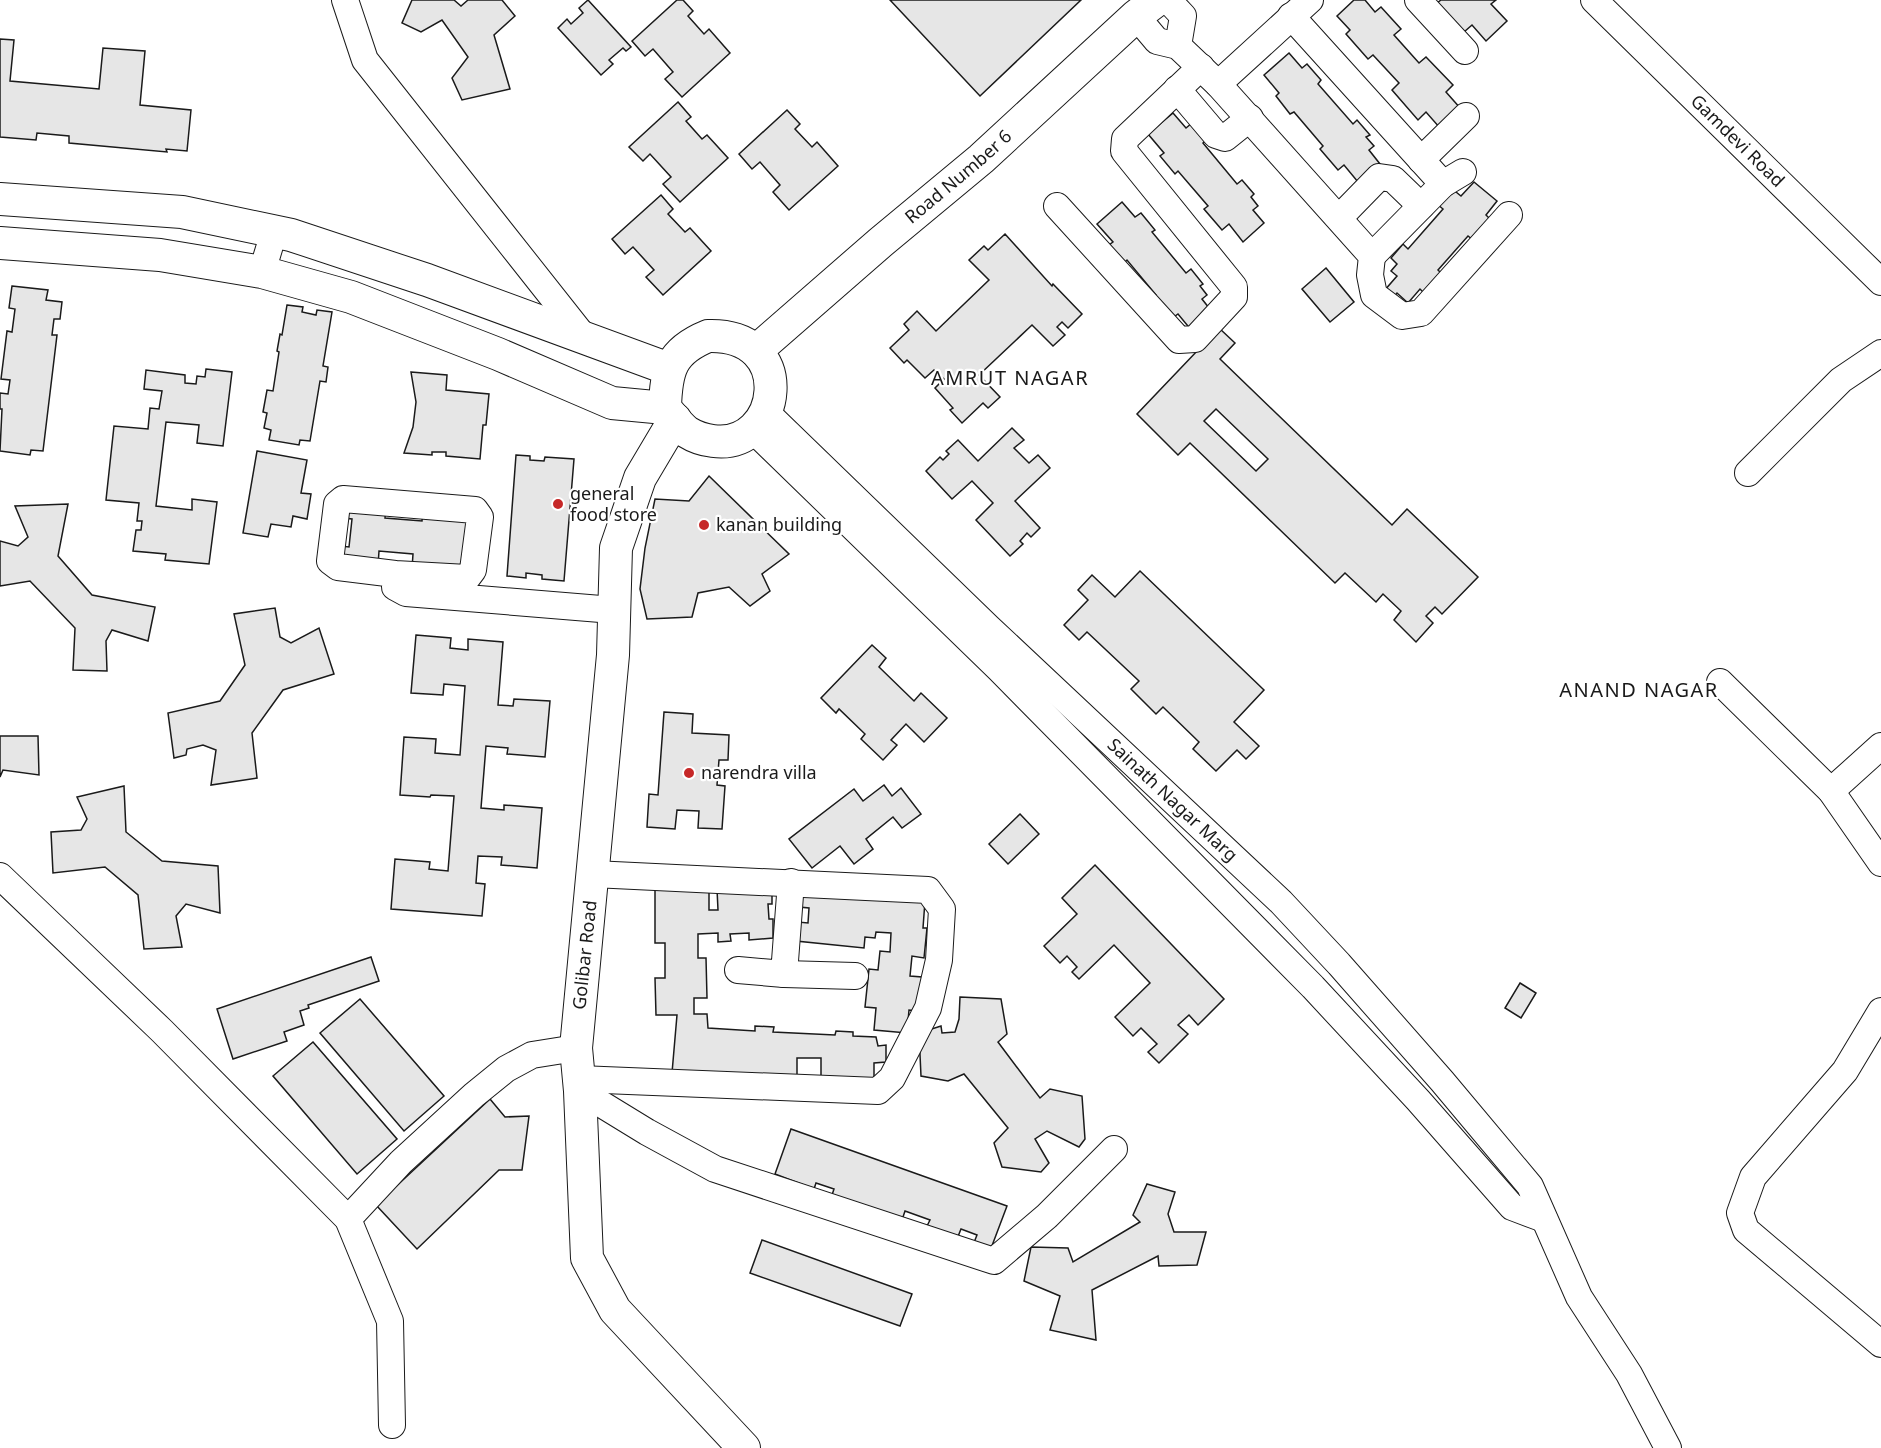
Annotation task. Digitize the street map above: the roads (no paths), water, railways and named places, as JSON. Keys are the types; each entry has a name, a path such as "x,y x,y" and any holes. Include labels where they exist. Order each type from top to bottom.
{"street":[{"path":"345,0 365,60 584,337"},
{"path":"1168,0 1182,16 1178,46"},
{"path":"1418,0 1465,51"},
{"name":"Gamdevi Road","path":"1594,0 1881,282"},
{"path":"1147,8 1157,41 1178,46 1210,76 1372,256"},
{"name":"Road Number 6","path":"756,351 981,159 1147,8"},
{"path":"1057,206 1179,340 1195,339 1234,297 1234,287 1124,151 1125,139 1177,89 1210,76 1300,8 1421,160 1453,178 1421,206 1372,256 1371,275 1374,295 1402,316 1421,313 1509,216"},
{"path":"1177,89 1216,135 1225,138 1250,118"},
{"path":"1421,160 1466,116"},
{"path":"1339,218 1379,177 1393,179 1421,206"},
{"path":"0,199 182,212 291,235 426,280 669,369 678,354 692,343 708,336 725,336 742,340 756,351 766,365 771,382 771,400 759,421 737,438 720,442 703,439 687,432 670,413 612,403 498,354 351,297 262,272 160,255 0,243"},
{"path":"262,272 274,232"},
{"path":"498,354 510,311"},
{"path":"1748,473 1841,380 1881,353"},
{"name":"Golibar Road","path":"669,369 666,386 670,413 640,478 616,548 613,655 576,1048 586,1258 615,1310 744,1448"},
{"path":"759,421 999,669 1313,987 1418,1100 1512,1207 1544,1219"},
{"name":"Sainath Nagar Marg","path":"759,421 988,627 1281,902 1340,964 1530,1186 1579,1296 1629,1374 1668,1448"},
{"path":"343,499 475,510 480,517 473,570 467,578 395,574 338,567 330,561 337,504 343,499"},
{"path":"395,574 395,587 406,593 613,610"},
{"path":"1720,682 1831,791 1881,863"},
{"path":"1831,791 1881,746"},
{"path":"579,1085 878,1091 892,1078 928,1008 939,960 942,909 928,890 593,874"},
{"path":"0,876 162,1031 348,1219 390,1321 392,1425"},
{"path":"784,974 791,882"},
{"path":"1313,987 1340,964"},
{"path":"738,970 855,976"},
{"path":"1881,1011 1845,1071 1754,1177 1740,1213 1746,1230 1881,1344"},
{"path":"348,1219 401,1162 474,1095 507,1069 532,1055 576,1048"},
{"path":"579,1085 647,1132 715,1169 994,1261 1047,1216 1114,1149"}],"place":[{"name":"general food store","path":"558,504"},
{"name":"kanan building","path":"704,525"},
{"name":"narendra villa","path":"689,773"}],"district":[{"name":"AMRUT NAGAR","path":"1010,378"},
{"name":"ANAND NAGAR","path":"1639,690"}]}
